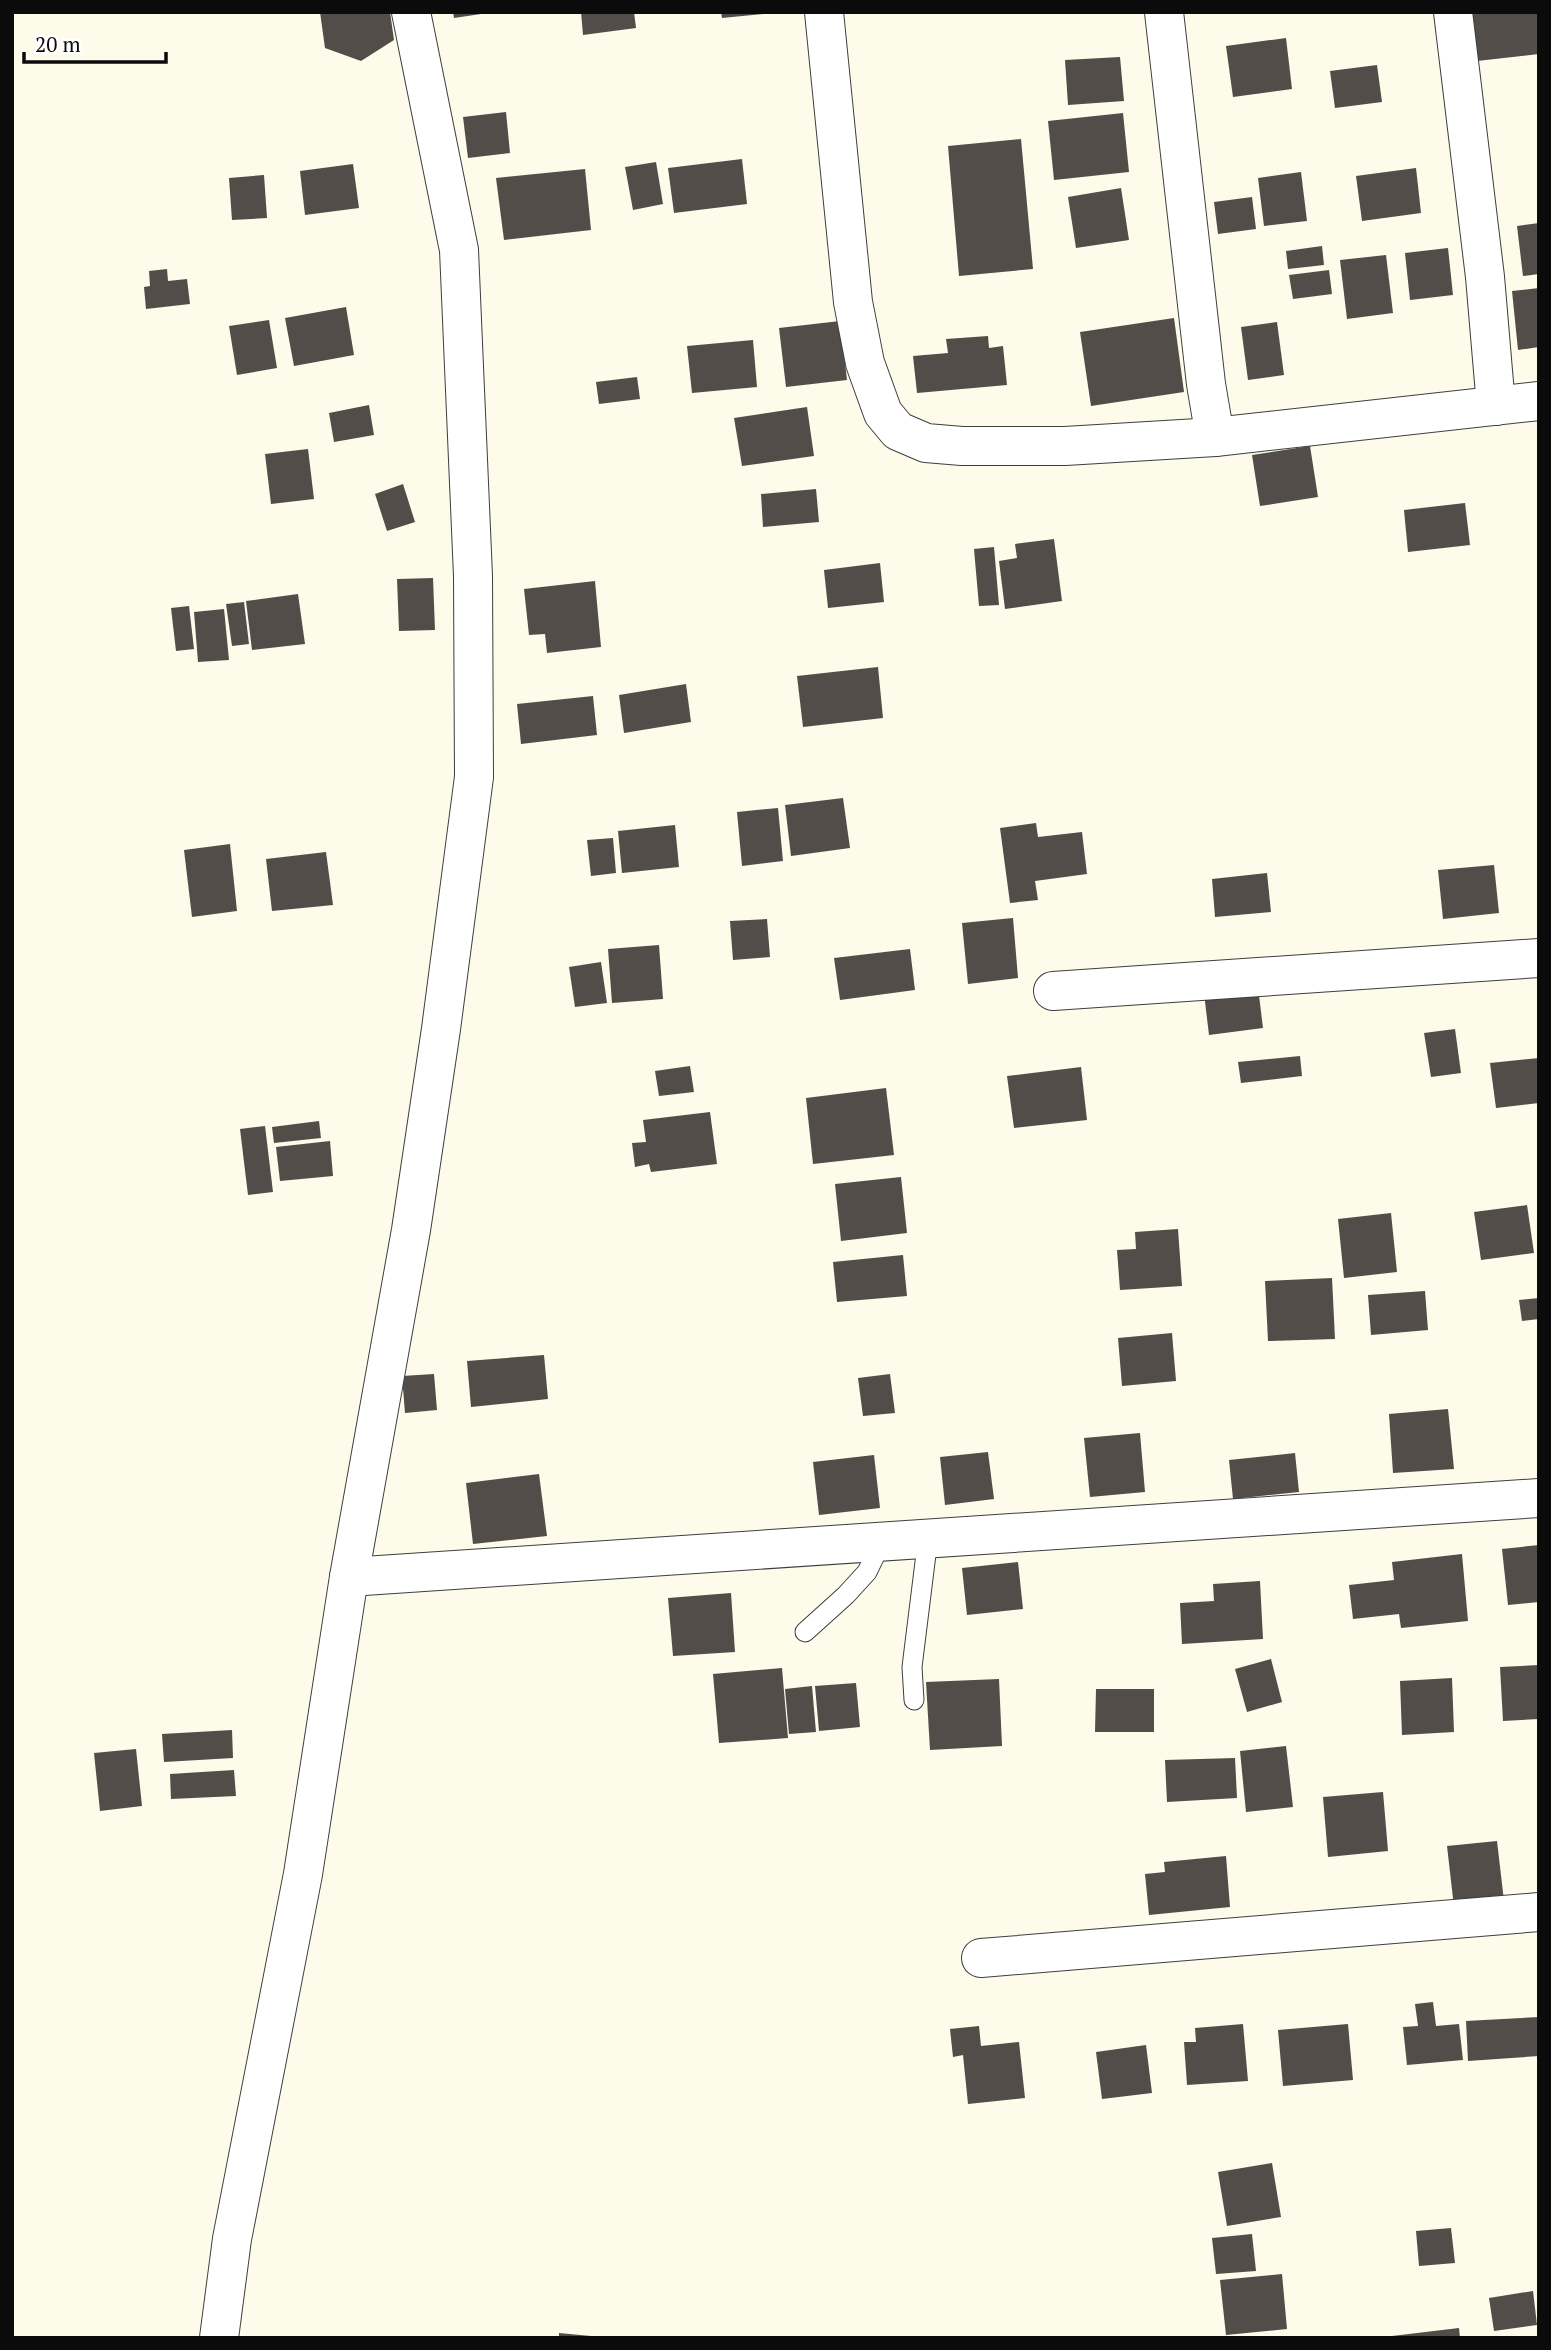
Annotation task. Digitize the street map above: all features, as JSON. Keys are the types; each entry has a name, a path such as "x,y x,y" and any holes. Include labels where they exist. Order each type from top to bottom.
{"street":[{"path":"219,2338 232,2239 303,1874 349,1577 411,1230 474,777 473,576 459,250 411,12"},
{"path":"824,12 853,302 865,362 874,388 883,413 898,431 926,443 962,446 1065,446 1215,437 1539,401"},
{"path":"1164,12 1206,384 1215,437"},
{"path":"1453,12 1485,277 1496,406"},
{"path":"1053,991 1539,958"},
{"path":"349,1577 1539,1498"},
{"path":"981,1958 1539,1912"}],"lane":[{"path":"914,1700 912,1667 928,1538"},
{"path":"805,1632 867,1572 882,1541"}],"building":[{"path":"320,12 390,12 394,40 361,61 325,48"},
{"path":"453,12 480,12 481,14 454,18"},
{"path":"581,12 634,12 636,28 583,35"},
{"path":"721,12 763,12 763,14 722,18"},
{"path":"1472,12 1539,12 1539,54 1477,61"},
{"path":"1286,38 1292,89 1233,97 1226,46"},
{"path":"1120,57 1124,101 1068,105 1065,60"},
{"path":"1377,65 1382,102 1335,108 1330,71"},
{"path":"506,112 510,153 468,158 463,117"},
{"path":"1123,113 1129,172 1054,180 1048,121"},
{"path":"1021,139 1033,269 959,276 948,146"},
{"path":"742,159 747,204 674,213 668,168"},
{"path":"656,162 663,204 633,210 625,167"},
{"path":"353,164 359,208 305,215 300,171"},
{"path":"1416,168 1421,213 1362,221 1356,176"},
{"path":"585,169 591,230 504,240 496,178"},
{"path":"1301,172 1307,221 1264,226 1258,178"},
{"path":"264,175 267,218 232,220 229,178"},
{"path":"1121,188 1129,240 1076,248 1068,197"},
{"path":"1252,197 1256,229 1218,234 1214,202"},
{"path":"1539,223 1539,274 1523,276 1517,226"},
{"path":"1322,246 1324,265 1288,269 1286,251"},
{"path":"1448,248 1453,295 1410,300 1405,253"},
{"path":"1386,255 1393,313 1347,319 1340,260"},
{"path":"167,269 168,281 187,279 190,304 146,309 144,287 150,286 149,271"},
{"path":"1329,270 1332,294 1293,299 1289,275"},
{"path":"1539,288 1539,347 1518,350 1512,291"},
{"path":"346,307 354,355 294,366 285,318"},
{"path":"1174,318 1184,392 1091,406 1080,332"},
{"path":"269,320 277,368 237,375 229,326"},
{"path":"840,321 847,380 786,387 779,328"},
{"path":"1277,322 1284,375 1248,380 1241,327"},
{"path":"988,336 989,348 1003,346 1007,385 917,393 913,356 948,353 946,339"},
{"path":"753,340 757,387 692,393 687,346"},
{"path":"637,377 640,399 599,404 596,382"},
{"path":"369,405 374,435 334,442 329,413"},
{"path":"807,407 814,456 742,466 734,418"},
{"path":"1310,446 1318,497 1260,506 1252,455"},
{"path":"308,449 314,499 271,504 265,454"},
{"path":"403,484 415,522 387,531 375,494"},
{"path":"816,489 819,522 763,527 761,494"},
{"path":"1465,503 1470,545 1408,552 1404,510"},
{"path":"1054,539 1062,601 1005,609 999,561 1017,558 1015,544"},
{"path":"994,547 999,605 979,606 974,549"},
{"path":"880,563 884,602 828,608 824,570"},
{"path":"433,578 435,630 399,631 397,579"},
{"path":"595,581 601,647 547,653 545,634 529,635 524,589"},
{"path":"298,594 305,644 252,650 246,601"},
{"path":"244,602 249,644 232,646 226,604"},
{"path":"189,606 194,649 176,651 171,608"},
{"path":"224,609 229,660 198,662 194,612"},
{"path":"878,667 883,718 803,727 797,676"},
{"path":"686,684 691,722 624,733 619,695"},
{"path":"593,696 597,735 521,744 517,704"},
{"path":"843,798 850,848 791,856 785,805"},
{"path":"778,808 783,861 742,866 737,812"},
{"path":"1036,823 1038,837 1082,832 1087,874 1035,881 1038,900 1010,903 1000,828"},
{"path":"675,825 679,867 622,873 618,831"},
{"path":"613,838 616,873 591,876 587,840"},
{"path":"230,844 237,911 192,917 184,850"},
{"path":"326,852 333,905 272,911 266,859"},
{"path":"1494,865 1499,913 1443,919 1438,870"},
{"path":"1267,873 1271,912 1215,917 1212,879"},
{"path":"1013,918 1018,978 968,984 962,923"},
{"path":"767,919 770,957 733,960 730,921"},
{"path":"659,945 663,999 612,1003 608,949"},
{"path":"910,949 915,990 840,1000 834,958"},
{"path":"601,962 607,1003 575,1007 569,967"},
{"path":"1258,987 1263,1028 1209,1035 1204,993"},
{"path":"1455,1029 1461,1073 1431,1077 1424,1033"},
{"path":"1300,1056 1302,1076 1241,1083 1238,1062"},
{"path":"1539,1058 1539,1103 1496,1108 1490,1063"},
{"path":"690,1066 694,1092 659,1096 655,1071"},
{"path":"1081,1067 1087,1120 1014,1128 1007,1076"},
{"path":"886,1088 894,1155 813,1164 806,1098"},
{"path":"710,1112 717,1164 651,1172 649,1164 635,1167 632,1143 646,1142 643,1120"},
{"path":"319,1121 321,1138 274,1143 272,1127"},
{"path":"265,1126 273,1192 248,1195 240,1129"},
{"path":"330,1141 333,1176 280,1181 276,1147"},
{"path":"901,1177 907,1233 841,1241 835,1184"},
{"path":"1527,1205 1534,1253 1481,1260 1474,1212"},
{"path":"1391,1213 1397,1272 1344,1278 1338,1219"},
{"path":"1178,1229 1182,1286 1120,1290 1117,1250 1136,1249 1135,1232"},
{"path":"903,1255 907,1296 837,1302 833,1262"},
{"path":"1332,1278 1335,1339 1268,1341 1265,1281"},
{"path":"1425,1291 1428,1330 1371,1335 1368,1295"},
{"path":"1539,1298 1539,1319 1522,1321 1519,1300"},
{"path":"1172,1333 1176,1381 1122,1386 1118,1338"},
{"path":"544,1355 548,1399 471,1407 467,1361"},
{"path":"434,1374 437,1410 405,1413 402,1376"},
{"path":"890,1374 895,1413 863,1416 858,1378"},
{"path":"1448,1409 1454,1469 1393,1473 1389,1414"},
{"path":"1140,1433 1145,1492 1090,1497 1084,1438"},
{"path":"988,1452 994,1499 945,1505 940,1457"},
{"path":"1295,1453 1299,1492 1233,1499 1229,1460"},
{"path":"874,1455 880,1508 819,1515 813,1462"},
{"path":"539,1474 547,1536 473,1544 466,1483"},
{"path":"1539,1545 1539,1602 1508,1605 1502,1549"},
{"path":"1462,1554 1468,1621 1401,1628 1399,1614 1353,1619 1349,1585 1394,1580 1392,1562"},
{"path":"1018,1562 1023,1609 967,1615 962,1568"},
{"path":"1260,1581 1263,1639 1182,1644 1180,1603 1214,1601 1213,1584"},
{"path":"731,1593 735,1652 673,1656 668,1598"},
{"path":"1271,1659 1282,1702 1247,1712 1235,1669"},
{"path":"1539,1665 1539,1719 1503,1721 1500,1667"},
{"path":"782,1668 788,1738 719,1743 713,1674"},
{"path":"1452,1678 1454,1732 1402,1735 1400,1681"},
{"path":"999,1679 1002,1746 930,1750 926,1682"},
{"path":"856,1683 860,1727 819,1731 815,1686"},
{"path":"812,1686 816,1732 789,1734 785,1689"},
{"path":"1096,1689 1154,1689 1154,1732 1095,1732"},
{"path":"232,1730 233,1758 164,1762 162,1734"},
{"path":"1286,1746 1293,1807 1246,1812 1240,1751"},
{"path":"136,1749 142,1806 100,1811 94,1753"},
{"path":"1235,1758 1237,1798 1167,1802 1165,1760"},
{"path":"234,1770 236,1796 171,1799 170,1774"},
{"path":"1383,1792 1388,1851 1328,1857 1323,1797"},
{"path":"1497,1841 1504,1901 1454,1907 1447,1846"},
{"path":"1226,1856 1230,1907 1149,1915 1145,1874 1165,1872 1164,1862"},
{"path":"1433,2002 1436,2026 1459,2024 1463,2060 1407,2065 1403,2027 1418,2026 1415,2004"},
{"path":"1539,2017 1539,2056 1468,2061 1466,2021"},
{"path":"1243,2024 1248,2081 1187,2085 1184,2042 1196,2042 1195,2028"},
{"path":"1348,2024 1353,2080 1283,2086 1278,2030"},
{"path":"979,2026 981,2046 1019,2042 1025,2098 968,2104 963,2055 953,2057 950,2029"},
{"path":"1146,2045 1152,2093 1102,2099 1096,2052"},
{"path":"1272,2163 1281,2217 1227,2226 1218,2172"},
{"path":"1451,2228 1455,2263 1419,2266 1416,2231"},
{"path":"1252,2234 1256,2271 1216,2274 1212,2238"},
{"path":"1282,2274 1287,2329 1226,2335 1220,2280"},
{"path":"1533,2291 1537,2325 1494,2331 1489,2298"},
{"path":"1459,2328 1460,2338 1392,2336"},
{"path":"559,2333 591,2336 591,2338 559,2338"}]}
